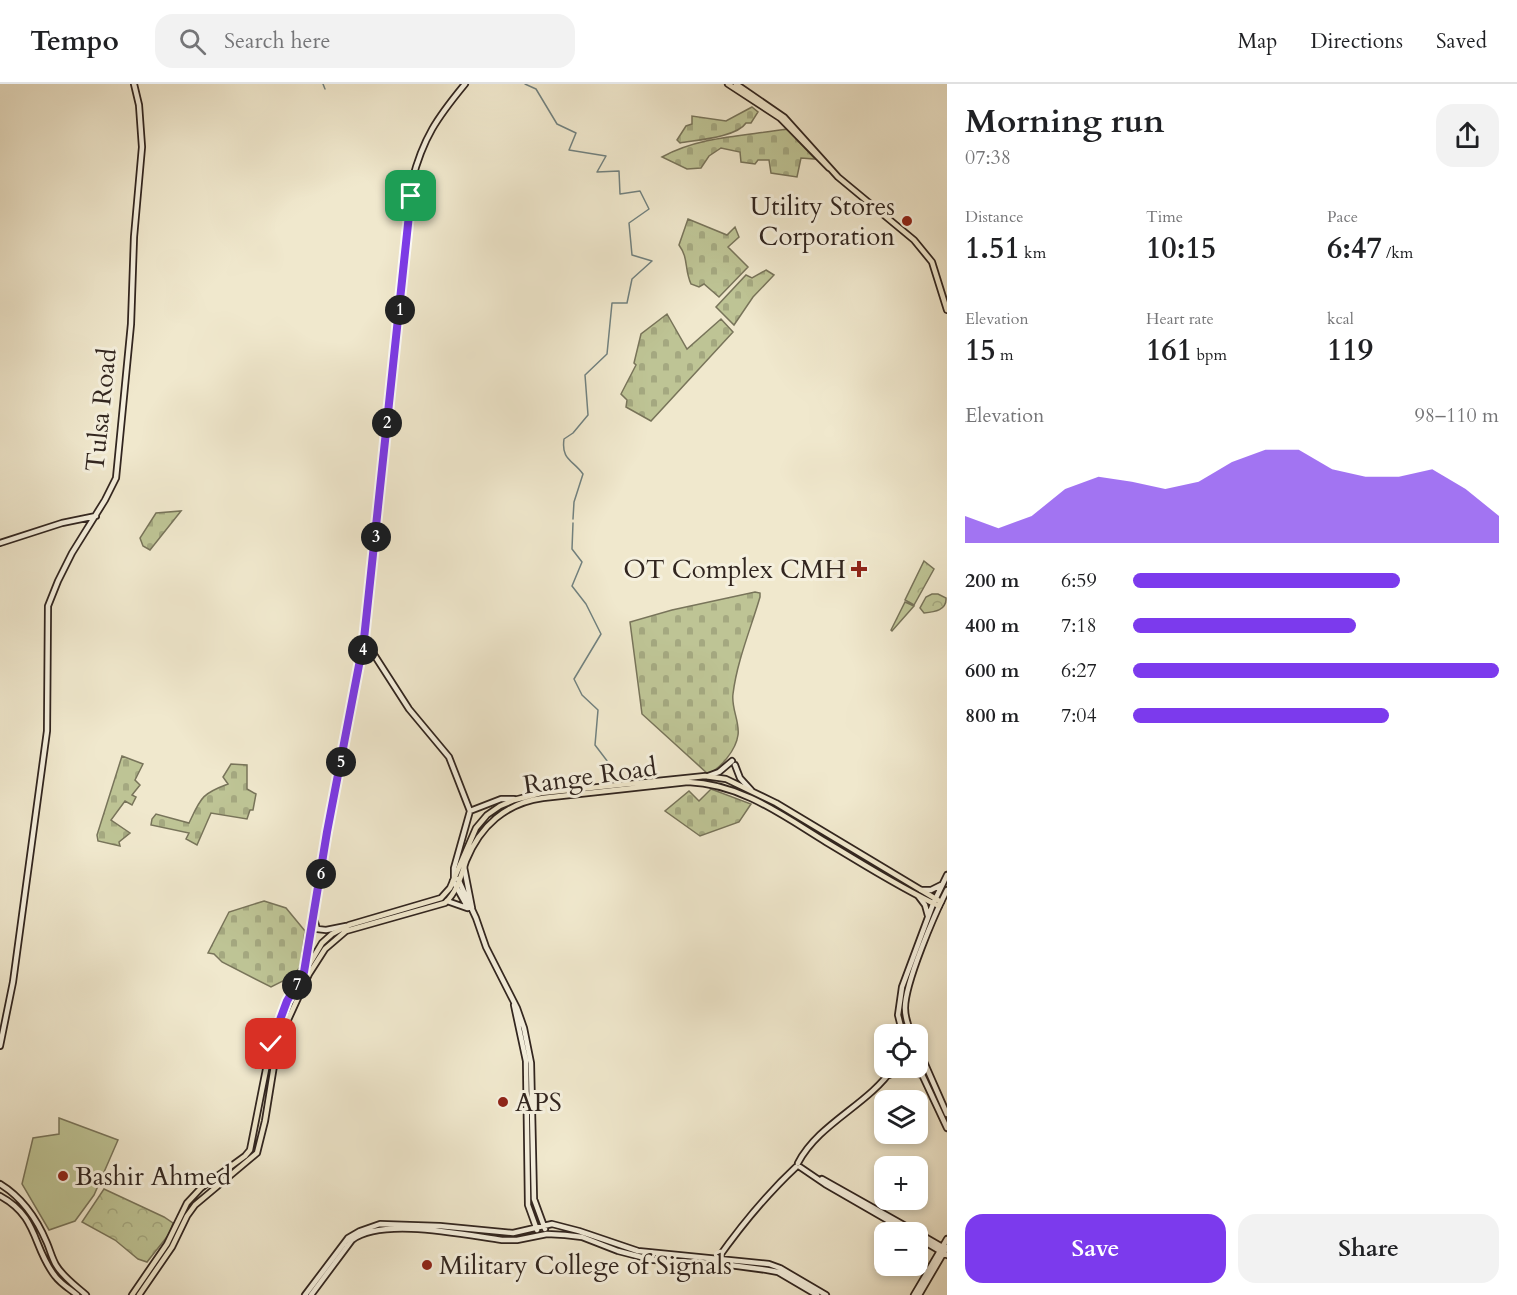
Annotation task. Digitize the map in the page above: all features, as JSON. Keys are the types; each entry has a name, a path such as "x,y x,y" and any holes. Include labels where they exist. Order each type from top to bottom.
{"main road":[{"name":"Tulsa Road","path":"0,1046 13,982 48,731 48,606 72,553 96,516 116,478 131,324 134,237 142,147 139,105 134,84"},
{"path":"304,972 327,832 364,639 412,181 426,138 443,111 465,84"},
{"path":"728,84 742,90 784,117 831,170 914,240 925,253 936,273 947,310"},
{"path":"736,84 742,90"},
{"path":"0,543 62,523 96,516"},
{"path":"364,639 409,709 449,757 470,810 453,868 456,888 470,909"},
{"path":"705,777 733,763 740,778 753,791"},
{"path":"314,920 315,926 321,930 349,925 436,901 446,894 455,881 467,846 481,821 494,810 514,800 541,793 705,777 726,779 753,791 940,904"},
{"name":"Range Road","path":"455,881 473,846 488,825 500,814 526,802 654,786 703,783 752,797 919,892"},
{"path":"470,810 501,799 514,800"},
{"path":"464,867 470,909"},
{"path":"900,1024 898,1015 902,987 934,901 947,875"},
{"path":"455,881 524,1028 531,1063 534,1199 547,1234"},
{"path":"919,892 931,890 942,884"},
{"path":"139,1295 172,1247 195,1205 256,1153 265,1121 277,1047 309,974 325,949 346,931 439,906 447,901 456,888"},
{"path":"908,1024 905,1006 908,989 947,890"},
{"path":"919,892 926,905 928,916"},
{"path":"447,901 470,909"},
{"path":"132,1295 167,1244 187,1203 201,1188 250,1150 271,1044 287,1001 327,938 349,925"},
{"path":"513,1002 526,1061 529,1207 538,1236"},
{"path":"928,1072 947,1114"},
{"path":"716,1261 742,1225 778,1183 798,1166 820,1136 886,1078"},
{"path":"923,1079 947,1128"},
{"path":"798,1166 891,1222"},
{"path":"816,1177 826,1180 899,1222"},
{"path":"0,1185 25,1204 46,1240 55,1264 62,1274 86,1295"},
{"path":"0,1196 24,1215 56,1277 77,1295"},
{"path":"529,1207 536,1206"},
{"path":"305,1295 345,1242 360,1231 374,1226 397,1224 440,1226 513,1233 552,1224 638,1251 778,1272 817,1295"},
{"path":"311,1295 348,1244 361,1234 375,1230 404,1228 502,1240 517,1240 547,1234 582,1237 618,1251 653,1260 769,1264 826,1295"},
{"path":"928,1239 945,1250"},
{"path":"920,1295 945,1250 947,1239"},
{"path":"928,1242 945,1250"},
{"path":"914,1295 945,1250"}],"green space":[{"path":"752,107 758,112 751,123 746,123 734,132 680,143 677,140 686,126 692,124 692,116 726,121"},
{"path":"787,129 815,159 801,158 797,177 771,173 769,160 758,160 755,164 741,162 740,152 721,148 709,156 701,168 687,169 662,157 707,141"},
{"path":"688,219 727,235 735,227 739,237 728,247 748,267 719,297 704,284 699,287 691,284 684,255 679,245"},
{"path":"766,270 774,275 753,297 734,325 716,307 746,275 752,278"},
{"path":"667,314 687,349 721,319 733,332 651,421 626,407 627,400 621,394 636,365 634,363 641,334"},
{"path":"181,511 150,550 143,546 140,538 156,513"},
{"path":"924,561 934,569 914,605 905,600"},
{"path":"755,592 760,593 760,597 741,657 733,694 738,725 737,741 727,758 708,774 642,714 630,622 672,610"},
{"path":"932,594 946,598 945,605 936,611 924,613 920,608 926,597"},
{"path":"905,602 914,606 892,631 891,630"},
{"path":"122,756 143,764 135,780 140,785 132,795 136,797 132,805 125,801 111,820 130,833 119,842 120,846 98,841 97,835"},
{"path":"231,764 247,765 247,789 256,794 253,810 250,810 247,819 211,813 197,845 186,839 189,833 151,825 156,814 189,823 196,808 207,794 228,784 223,777"},
{"path":"711,789 751,804 739,822 700,836 665,811 689,791 699,801"},
{"path":"264,901 286,908 305,931 300,967 293,976 271,987 222,962 214,954 208,953 229,912"},
{"name":"Bashir Ahmed","path":"59,1118 118,1140 94,1195 75,1221 49,1230 22,1184 33,1138 59,1134"},
{"path":"104,1189 173,1223 170,1233 147,1262 138,1259 115,1240 82,1222"}],"waterway":[{"path":"323,84 325,89"},
{"path":"525,84 536,89 557,124 576,133 569,150 606,156 597,172 619,171 620,194 640,191 649,209 629,223 632,255 652,261 632,279 627,303 612,303 607,354 585,375 588,415 573,433 564,439 566,456 583,474 574,502 573,519"},
{"path":"573,523 572,549 582,562 572,586 586,604 601,634 574,679 582,695 598,710 595,745 611,766"}],"place":[{"name":"Utility Stores Corporation","path":"907,221"},
{"name":"OT Complex CMH","path":"859,569"},
{"name":"APS","path":"503,1102"},
{"name":"Bashir Ahmed","path":"63,1176"},
{"name":"Military College of Signals","path":"427,1265"}],"route":[{"path":"271,1044 287,1001 304,972 327,832 364,639 411,196"}]}
